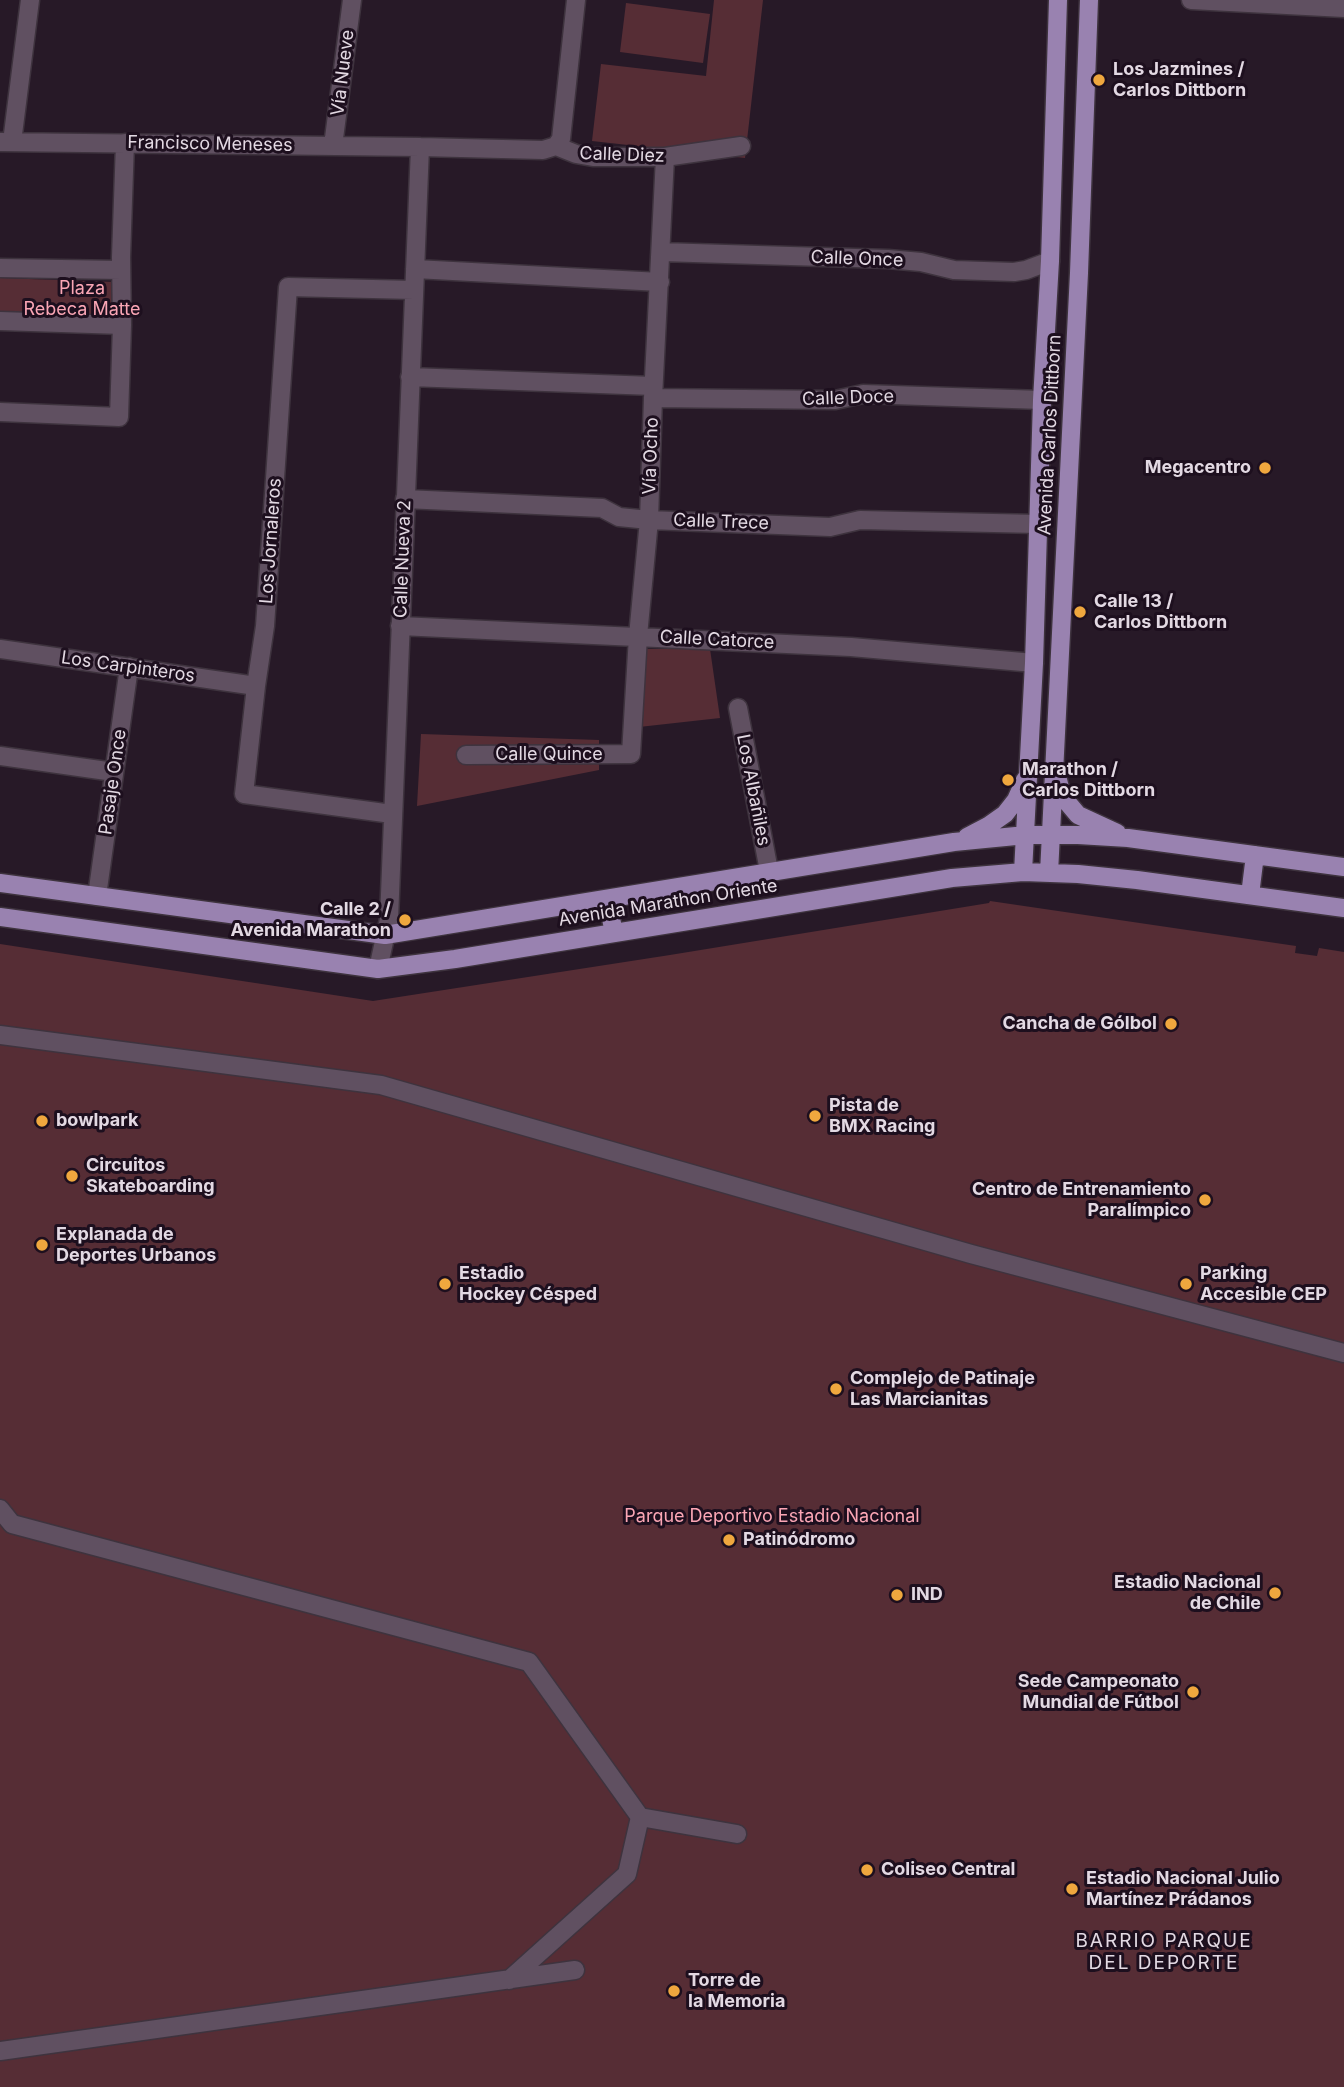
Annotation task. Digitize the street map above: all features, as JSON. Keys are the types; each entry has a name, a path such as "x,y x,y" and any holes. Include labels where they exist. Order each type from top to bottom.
{"main road":[{"name":"Avenida Carlos Dittborn","path":"1023,872 1030,763 1058,0"},
{"name":"Avenida Carlos Dittborn","path":"1049,873 1090,0"},
{"path":"954,842 988,826 1005,814 1016,800 1030,763"},
{"path":"1055,766 1062,796 1078,815 1128,838"},
{"name":"Avenida Marathon Oriente","path":"0,883 385,935 954,842 1026,835 1128,838 1344,867"},
{"path":"1250,895 1255,855"},
{"name":"Avenida Marathon Oriente","path":"0,917 378,969 455,960 952,878 1023,872 1138,880 1344,908"},
{"path":"607,900 614,933"}],"street":[{"path":"6,142 30,0"},
{"name":"Vía Nueve","path":"333,146 352,0"},
{"path":"556,146 561,139 576,0"},
{"path":"1191,0 1344,8"},
{"name":"Francisco Meneses","path":"6,142 419,147"},
{"path":"0,412 119,417 125,143"},
{"name":"Calle Diez","path":"419,147 548,150 556,146 585,156 665,157 741,146"},
{"name":"Calle Nueva 2","path":"378,969 389,919 419,147"},
{"name":"Vía Ocho","path":"631,754 649,520 665,157"},
{"name":"Calle Once","path":"661,252 888,259 921,262 954,270 1001,272 1026,270 1050,261"},
{"path":"0,268 121,271"},
{"path":"415,269 660,282"},
{"name":"Los Jornaleros","path":"392,814 244,794 265,626 288,287 414,290"},
{"path":"0,321 122,326"},
{"name":"Calle Doce","path":"410,377 835,400 863,394 1042,400"},
{"name":"Calle Trece","path":"405,499 602,508 619,517 649,520 830,527 860,520 1038,524"},
{"name":"Calle Catorce","path":"400,626 851,647 1034,663"},
{"name":"Los Carpinteros","path":"0,649 256,686"},
{"name":"Pasaje Once","path":"97,896 128,667"},
{"name":"Los Albañiles","path":"738,708 769,871"},
{"name":"Calle Quince","path":"466,755 631,754"},
{"path":"0,756 114,772"},
{"path":"0,1035 381,1086 971,1254 1344,1353"},
{"path":"0,1509 12,1524 529,1662 640,1817 737,1834"},
{"path":"509,1980 626,1874 640,1817"},
{"path":"0,2051 575,1970"}],"green space":[{"path":"714,0 763,0 745,158 592,141 601,64 706,76"},
{"path":"626,3 710,14 703,63 620,52"},
{"name":"Plaza Rebeca Matte","path":"0,278 115,282 114,320 0,314"},
{"path":"644,649 710,649 720,718 639,727"},
{"path":"421,734 599,740 599,770 417,806"},
{"name":"Parque Deportivo Estadio Nacional","path":"990,901 1296,946 1295,953 1317,956 1319,948 1344,952 1344,2087 0,2087 0,944 373,1001 670,955"}],"place":[{"name":"Los Jazmines / Carlos Dittborn","path":"1099,80"},
{"name":"Megacentro","path":"1265,468"},
{"name":"Calle 13 / Carlos Dittborn","path":"1080,612"},
{"name":"Marathon / Carlos Dittborn","path":"1008,780"},
{"name":"Calle 2 / Avenida Marathon","path":"405,920"},
{"name":"Cancha de Gólbol","path":"1171,1024"},
{"name":"Pista de BMX Racing","path":"815,1116"},
{"name":"bowlpark","path":"42,1121"},
{"name":"Circuitos Skateboarding","path":"72,1176"},
{"name":"Centro de Entrenamiento Paralímpico","path":"1205,1200"},
{"name":"Explanada de Deportes Urbanos","path":"42,1245"},
{"name":"Estadio Hockey Césped","path":"445,1284"},
{"name":"Parking Accesible CEP","path":"1186,1284"},
{"name":"Complejo de Patinaje Las Marcianitas","path":"836,1389"},
{"name":"Patinódromo","path":"729,1540"},
{"name":"Estadio Nacional de Chile","path":"1275,1593"},
{"name":"IND","path":"897,1595"},
{"name":"Sede Campeonato Mundial de Fútbol","path":"1193,1692"},
{"name":"Coliseo Central","path":"867,1870"},
{"name":"Estadio Nacional Julio Martínez Prádanos","path":"1072,1889"},
{"name":"Torre de la Memoria","path":"674,1991"}],"district":[{"name":"BARRIO PARQUE DEL DEPORTE","path":"1164,1952"}]}
